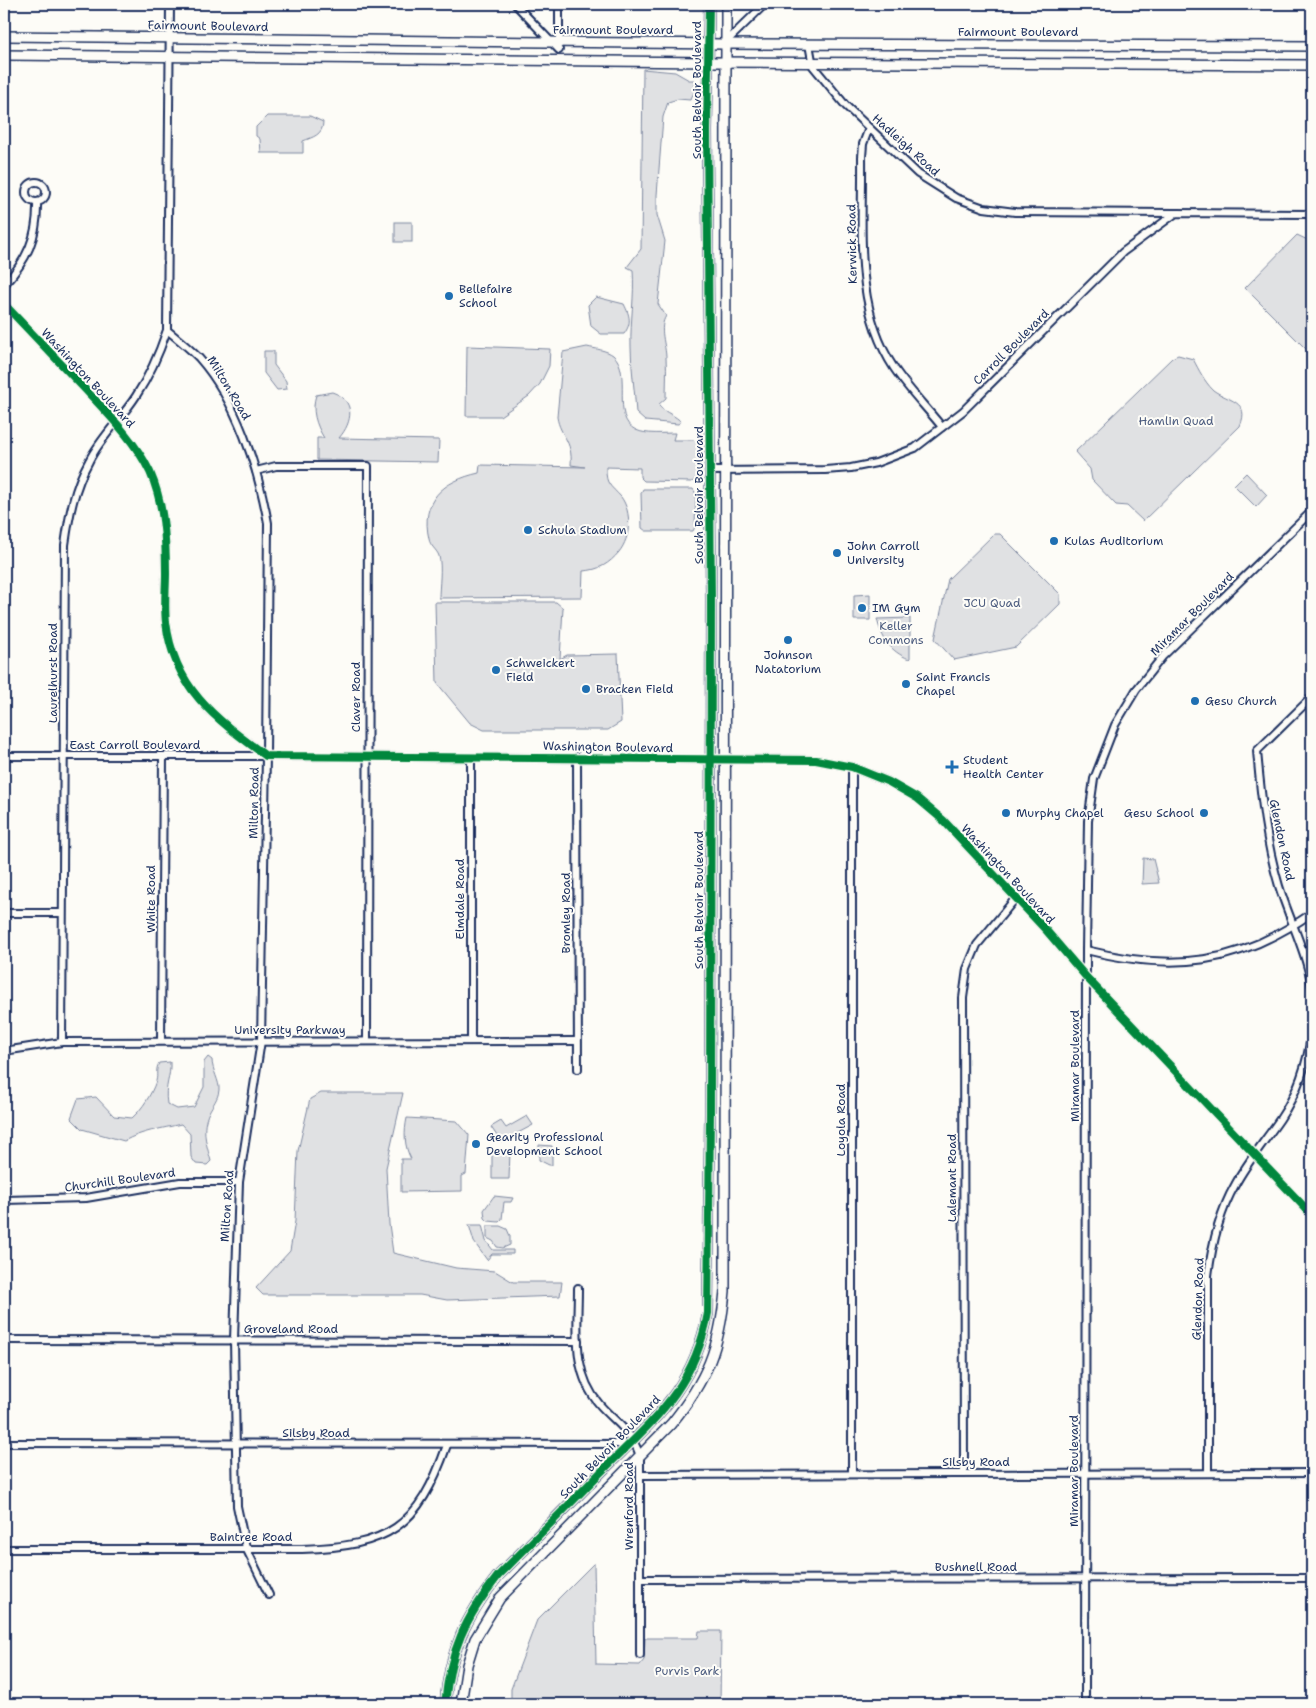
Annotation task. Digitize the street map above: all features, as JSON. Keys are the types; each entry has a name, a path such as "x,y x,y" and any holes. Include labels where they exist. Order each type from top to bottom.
{"street":[{"path":"167,330 170,4"},
{"path":"515,4 557,45"},
{"path":"559,4 557,45 560,61"},
{"name":"South Belvoir Boulevard","path":"445,1704 449,1674 457,1643 461,1632 482,1597 498,1576 666,1408 690,1369 704,1331 710,1292 710,471 707,131 709,4"},
{"name":"South Belvoir Boulevard","path":"461,1704 467,1665 475,1638 500,1598 671,1424 689,1402 708,1369 722,1321 725,1291 724,62 726,4"},
{"path":"725,44 765,4"},
{"name":"Fairmount Boulevard","path":"4,36 359,40 557,45 709,43 1312,46"},
{"path":"359,40 359,59"},
{"path":"809,44 811,63"},
{"path":"4,56 1312,65"},
{"name":"Hadleigh Road","path":"811,63 846,106 927,182 975,205 1005,211 1027,212 1176,212"},
{"name":"Kerwick Road","path":"869,128 863,144 862,157 863,279 867,300 881,341 894,368 942,427"},
{"path":"4,285 15,273 36,234 37,202"},
{"path":"1176,212 1312,214"},
{"name":"Carroll Boulevard","path":"710,471 825,470 876,463 915,448 963,411 1123,252 1176,212"},
{"name":"Washington Boulevard","path":"4,304 116,423 135,447 150,473 162,516 166,537 166,622 178,668 204,707 223,725 266,756 816,760 852,767 889,782 917,798 943,820 1087,978 1312,1215"},
{"name":"Laurelhurst Road","path":"62,1042 65,546 69,517 75,491 89,460 155,366 167,330"},
{"name":"Milton Road","path":"167,330 199,359 238,421 256,471 268,523 261,1041 239,1182 234,1340 234,1444 236,1506 246,1548 269,1595"},
{"name":"Claver Road","path":"256,471 276,466 368,466 367,1042"},
{"name":"Miramar Boulevard","path":"1085,1704 1086,950 1088,821 1094,779 1114,725 1136,690 1163,656 1312,510"},
{"name":"Glendon Road","path":"1312,697 1257,751 1262,814 1280,887 1308,963 1312,987"},
{"name":"East Carroll Boulevard","path":"4,756 266,756"},
{"name":"White Road","path":"161,1041 163,756"},
{"name":"Elmdale Road","path":"471,757 472,1042"},
{"name":"Bromley Road","path":"577,757 578,1069"},
{"name":"Loyola Road","path":"852,767 852,1474"},
{"name":"Lalemant Road","path":"964,1474 963,998 967,969 977,945 1015,899"},
{"path":"4,913 62,913"},
{"path":"1086,950 1146,962 1194,962 1237,952 1295,925 1312,913"},
{"name":"Glendon Road","path":"1208,1473 1208,1276 1211,1250 1218,1225 1234,1187 1254,1153 1280,1118 1297,1088 1307,1061 1312,1030"},
{"name":"University Parkway","path":"4,1051 62,1042 577,1041"},
{"path":"710,1114 725,1114"},
{"name":"Churchill Boulevard","path":"4,1200 79,1198 180,1182 239,1182"},
{"name":"Wrenford Road","path":"578,1288 578,1362 588,1389 632,1442 640,1456 640,1656"},
{"name":"Groveland Road","path":"4,1340 578,1341"},
{"name":"Silsby Road","path":"4,1444 447,1446 632,1442"},
{"name":"Baintree Road","path":"4,1548 343,1548 370,1542 393,1529 415,1512 436,1479 447,1446"},
{"name":"Silsby Road","path":"640,1475 1312,1473"},
{"name":"Bushnell Road","path":"640,1579 1312,1578"}],"green space":[{"path":"643,69 675,72 689,80 695,80 695,91 690,100 678,99 668,102 663,117 657,195 657,215 665,241 658,304 666,316 662,331 666,353 666,398 658,405 681,422 678,424 645,421 636,413 631,347 633,270 627,267 641,249"},
{"path":"267,116 310,116 323,122 323,126 317,135 303,141 303,153 261,153 260,139 256,136 256,127"},
{"path":"395,222 412,222 412,242 395,242"},
{"path":"1297,235 1312,242 1312,344 1307,350 1245,288"},
{"path":"596,297 624,304 629,319 624,334 601,334 591,326 588,305"},
{"path":"467,346 550,349 549,366 540,384 529,396 500,416 466,416"},
{"name":"Schula Stadium","path":"587,347 610,353 619,363 624,416 628,424 636,430 645,433 675,433 673,440 694,440 698,444 697,477 692,482 644,481 640,477 640,468 606,467 608,482 625,503 629,524 628,532 623,546 611,560 599,568 583,571 582,597 439,598 440,561 430,541 427,525 431,503 437,494 455,481 479,473 480,465 585,467 571,465 570,450 557,417 563,352"},
{"path":"264,351 274,351 274,365 286,381 287,389 277,390 264,373"},
{"name":"Hamlin Quad","path":"1178,355 1193,359 1204,379 1213,390 1240,407 1243,411 1243,418 1240,426 1143,521 1127,506 1116,505 1092,480 1090,469 1075,452 1172,358"},
{"path":"332,392 345,400 350,412 347,425 339,438 439,440 438,462 317,460 317,438 324,438 315,417 316,395"},
{"path":"1246,473 1267,495 1256,507 1234,485"},
{"path":"643,489 693,489 696,494 695,527 693,531 646,531 642,528 641,493"},
{"name":"JCU Quad","path":"994,534 1000,534 1060,594 1060,604 1016,647 954,660 935,639 948,579"},
{"name":"IM Gym","path":"870,594 870,620 854,620 854,595"},
{"name":"Schweickert Field","path":"435,602 556,602 563,608 560,659 567,655 618,654 621,722 608,730 484,730 470,723 437,683"},
{"name":"Keller Commons","path":"910,618 909,659 902,656 888,644 881,633 877,619"},
{"path":"1143,858 1153,859 1159,883 1142,884"},
{"path":"208,1057 212,1060 219,1090 205,1124 205,1136 211,1161 207,1165 196,1164 191,1157 190,1134 181,1124 145,1133 124,1141 82,1129 71,1118 78,1099 96,1097 114,1116 132,1118 143,1106 152,1091 159,1063 170,1062 166,1092 167,1104 177,1109 194,1107 204,1087 204,1062"},
{"path":"321,1093 403,1093 386,1168 389,1224 393,1253 456,1268 495,1271 513,1282 562,1282 560,1296 447,1300 420,1295 263,1295 256,1288 290,1251 295,1221 298,1151 310,1099"},
{"path":"527,1116 533,1125 501,1142 491,1127 501,1121 506,1128"},
{"path":"407,1118 457,1121 469,1135 466,1174 462,1176 462,1191 401,1192 401,1159 411,1159 405,1139"},
{"path":"539,1145 552,1146 552,1165 539,1160"},
{"path":"492,1151 510,1151 509,1179 492,1179"},
{"path":"494,1196 513,1198 511,1202 504,1202 502,1219 499,1222 488,1221 485,1218 484,1210"},
{"path":"469,1225 482,1225 486,1241 493,1250 513,1250 513,1254 492,1254 487,1260 474,1242"},
{"path":"487,1226 500,1226 507,1229 510,1236 510,1245 503,1248 497,1247 493,1241 487,1238"},
{"name":"Purvis Park","path":"594,1563 596,1664 640,1665 644,1660 645,1638 698,1638 699,1631 721,1631 720,1704 511,1704 511,1689 537,1620"}],"cycle path":[{"path":"445,1704 447,1685 455,1651 468,1621 486,1591 498,1576 637,1437 668,1402 693,1363 708,1313 711,599 707,131 709,4"},
{"path":"4,304 110,416 144,460 155,484 161,509 165,547 166,622 178,666 188,684 214,715 266,756 816,760 852,767 889,782 917,798 943,820 1045,929 1087,978 1312,1215"}],"place":[{"name":"Bellefaire School","path":"449,296"},
{"name":"Schula Stadium","path":"528,530"},
{"name":"Kulas Auditorium","path":"1054,541"},
{"name":"John Carroll University","path":"837,553"},
{"name":"IM Gym","path":"862,608"},
{"name":"Johnson Natatorium","path":"788,640"},
{"name":"Schweickert Field","path":"496,670"},
{"name":"Saint Francis Chapel","path":"906,684"},
{"name":"Bracken Field","path":"586,689"},
{"name":"Gesu Church","path":"1195,701"},
{"name":"Student Health Center","path":"952,767"},
{"name":"Murphy Chapel","path":"1006,813"},
{"name":"Gesu School","path":"1204,813"},
{"name":"Gearity Professional Development School","path":"476,1144"}]}
